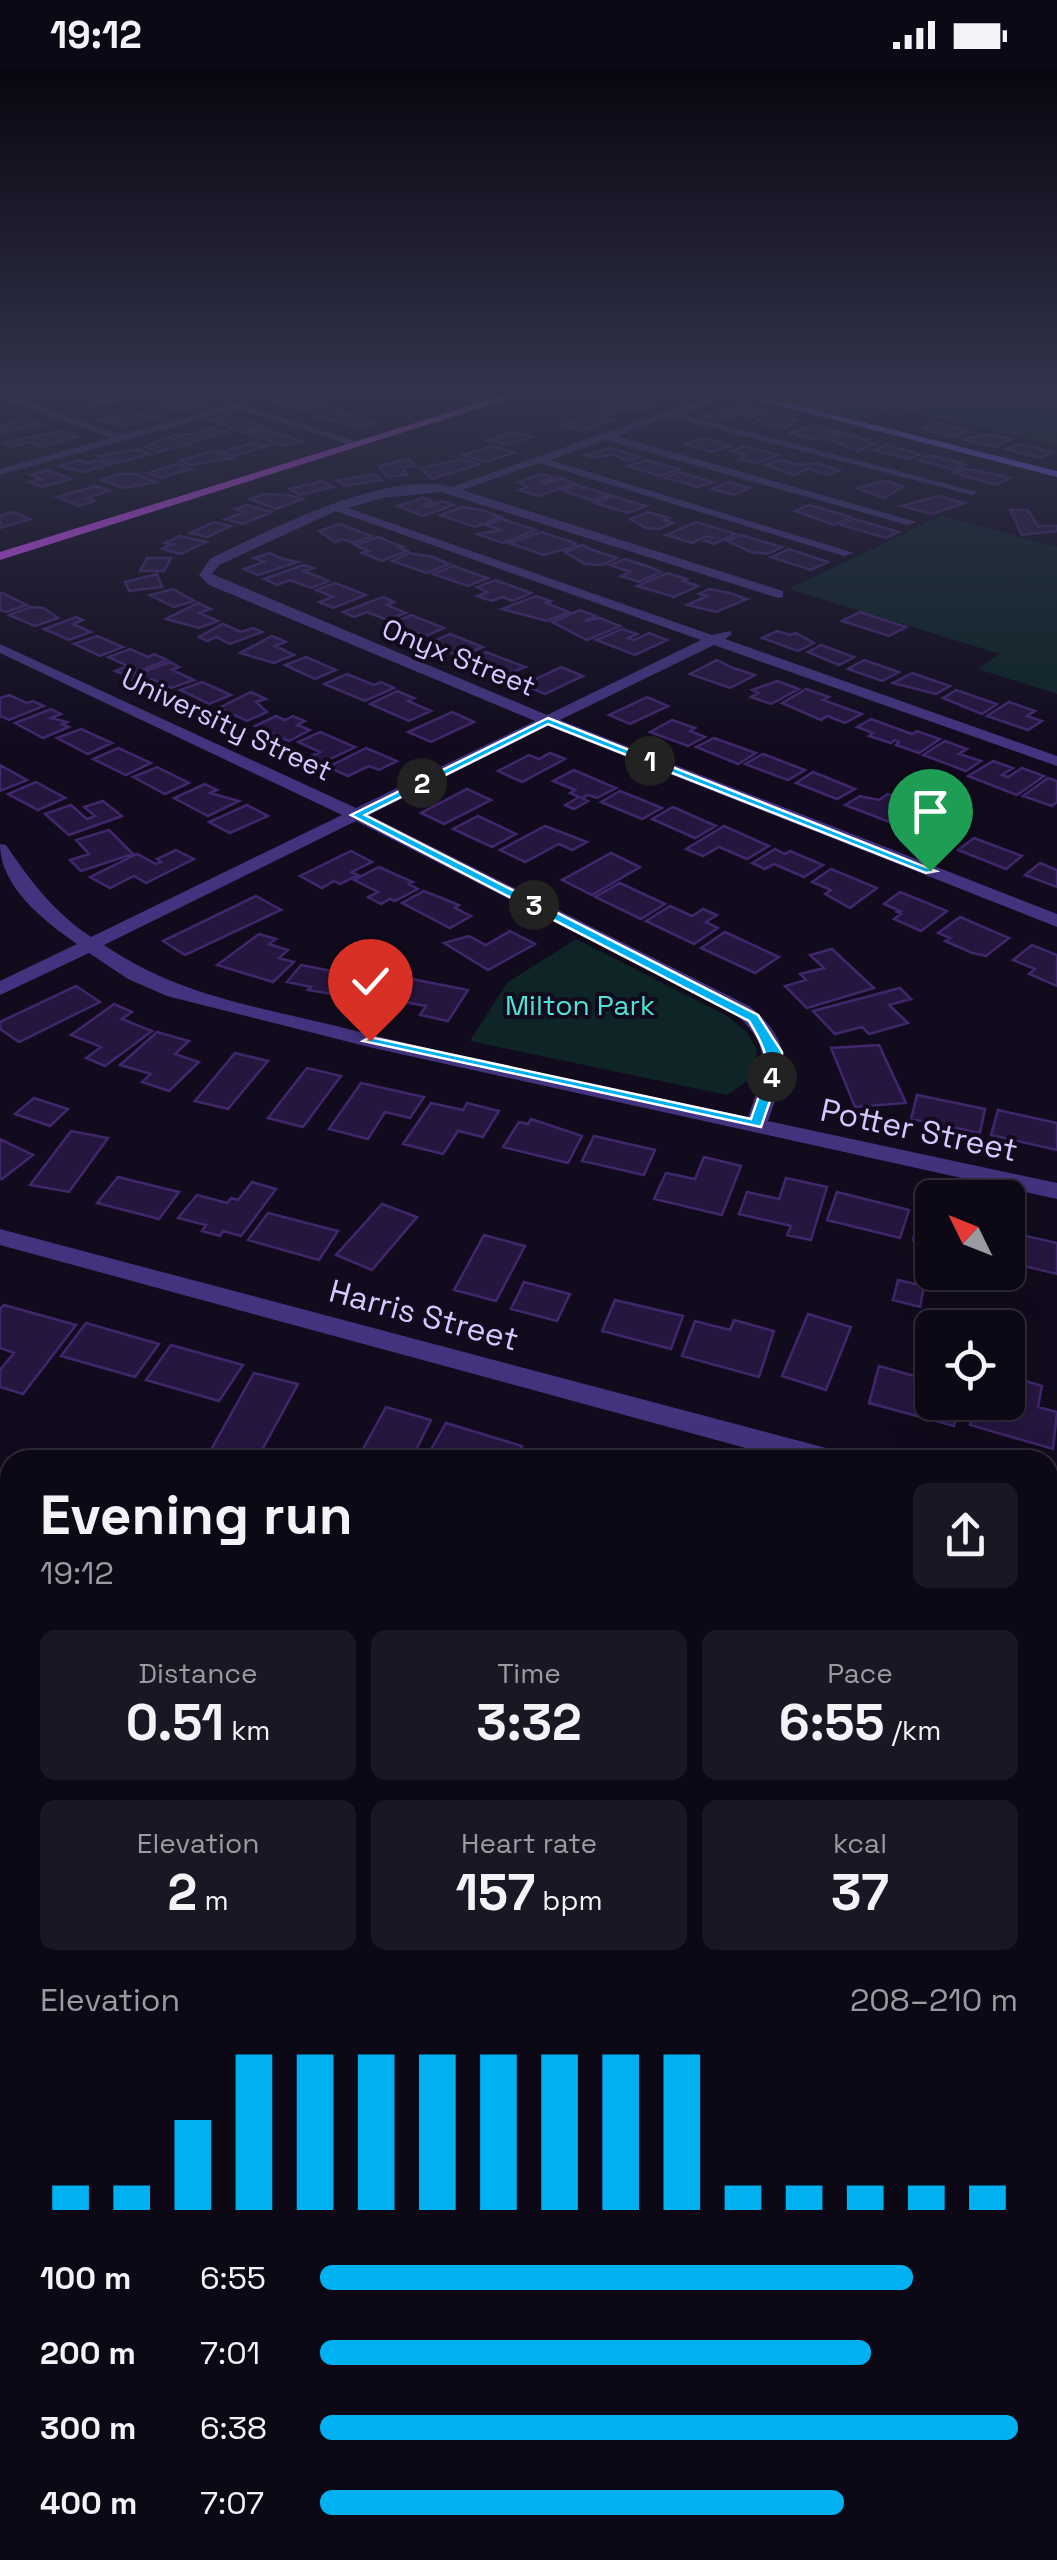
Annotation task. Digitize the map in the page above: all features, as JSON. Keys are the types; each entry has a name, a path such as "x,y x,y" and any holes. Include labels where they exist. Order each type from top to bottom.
{"main road":[{"path":"0,556 156,507"}],"street":[{"name":"Onyx Street","path":"329,507 214,562 205,575 548,721 1057,921"},
{"path":"336,507 719,637 1057,761"},
{"path":"508,507 778,594"},
{"path":"696,507 848,553"},
{"path":"859,507 911,522"},
{"path":"0,989 719,637"},
{"name":"University Street","path":"0,648 356,815 754,1018 775,1052 775,1066 756,1124"},
{"name":"Potter Street","path":"0,849 27,890 54,920 135,974 223,1008 1057,1191"},
{"name":"Harris Street","path":"0,1237 793,1450"}],"green space":[{"path":"941,516 1057,547 1057,694 978,669 1000,654 789,589"},
{"name":"Milton Park","path":"576,939 726,1015 747,1032 757,1050 753,1077 727,1095 470,1041 507,983"}],"building":[{"path":"254,507 272,512 243,524 225,519 244,512 235,509"},
{"path":"401,507 448,507 423,516"},
{"path":"463,507 501,517 475,527 440,515"},
{"path":"609,507 643,507 628,513"},
{"path":"817,507 851,517 834,525 795,511"},
{"path":"906,507 952,507 931,514"},
{"path":"1010,510 1028,510 1038,526 1057,526 1057,531 1022,535"},
{"path":"13,512 30,519 0,528 0,516"},
{"path":"648,512 673,523 659,529 646,528 630,519"},
{"path":"502,519 536,530 503,543 477,534 500,530 486,525"},
{"path":"854,519 899,532 886,538 841,525"},
{"path":"214,522 231,526 208,537 190,533"},
{"path":"696,522 736,534 714,544 705,541 712,538 707,536 692,543 666,535"},
{"path":"339,524 372,536 353,543 343,539 335,542 319,531"},
{"path":"541,532 577,546 543,555 509,543"},
{"path":"741,535 782,547 768,554 751,552 727,541"},
{"path":"180,536 206,542 181,554 162,549 172,544 165,543"},
{"path":"378,537 407,551 382,561 362,553 369,551 355,545"},
{"path":"582,545 617,558 602,565 585,564 565,552"},
{"path":"789,549 828,562 811,570 771,557"},
{"path":"269,553 298,562 258,575 244,569 264,562 254,558"},
{"path":"409,553 449,564 427,573 392,561"},
{"path":"147,558 171,558 164,571 140,571"},
{"path":"625,559 661,572 639,582 621,576 630,572 610,565"},
{"path":"303,565 313,568 304,571 329,581 311,588 290,580 277,585 264,579"},
{"path":"453,566 488,578 468,586 433,574"},
{"path":"667,573 698,586 674,597 637,586"},
{"path":"157,574 162,587 129,591 125,582"},
{"path":"495,580 531,593 513,601 477,596 488,592 477,587"},
{"path":"335,583 366,595 333,608 319,602 333,597 316,590"},
{"path":"173,589 194,601 174,607 150,595"},
{"path":"709,589 747,599 716,612 687,605 707,596 699,594"},
{"path":"0,593 27,605 6,612 0,610"},
{"path":"536,596 569,612 547,621 502,609"},
{"path":"383,597 394,602 387,605 406,613 387,620 367,612 354,617 343,612"},
{"path":"198,603 211,609 199,613 218,621 199,628 166,619"},
{"path":"31,607 44,608 58,618 35,626 9,615"},
{"path":"580,610 596,616 585,621 600,618 620,626 587,640 552,622"},
{"path":"860,612 906,627 889,636 842,621"},
{"path":"411,615 444,628 426,636 392,623"},
{"path":"76,617 83,620 73,624 91,632 69,640 44,629"},
{"path":"223,624 241,632 253,628 262,632 230,644 216,637 207,641 199,637"},
{"path":"622,629 637,634 628,638 634,640 649,633 667,640 635,655 596,640"},
{"path":"777,631 796,633 814,643 798,651 762,638"},
{"path":"450,634 483,647 459,657 431,642"},
{"path":"97,636 123,647 100,656 74,644"},
{"path":"272,636 286,642 275,646 294,655 274,663 240,653"},
{"path":"821,645 854,657 839,665 808,652"},
{"path":"130,649 167,660 127,676 115,671 128,666 108,657"},
{"path":"486,652 525,667 506,675 468,661"},
{"path":"306,657 336,670 315,679 285,665"},
{"path":"717,660 755,675 730,688 690,674"},
{"path":"864,660 899,672 882,681 848,669"},
{"path":"170,662 179,667 172,670 194,680 171,688 152,679 140,684 128,678"},
{"path":"561,667 583,676 545,694 523,685"},
{"path":"912,673 950,686 936,694 893,683"},
{"path":"347,674 394,688 365,701 324,684"},
{"path":"777,681 799,689 771,704 751,697 758,693 752,690"},
{"path":"202,682 231,695 209,704 180,690"},
{"path":"806,689 829,697 823,700 862,714 845,723 827,716 821,720 782,703"},
{"path":"956,690 997,704 982,714 943,698"},
{"path":"397,691 414,698 408,701 431,711 409,721 370,704"},
{"path":"251,692 266,699 256,702 267,712 247,721 219,708"},
{"path":"9,695 44,706 9,720 0,716 0,698"},
{"path":"647,697 668,706 630,724 609,715"},
{"path":"1009,702 1035,711 1027,716 1042,721 1028,730 987,716"},
{"path":"51,709 61,714 51,718 67,722 62,724 69,727 43,738 15,723"},
{"path":"452,712 474,722 431,742 408,732"},
{"path":"276,716 285,720 293,716 305,721 297,725 310,730 289,741 255,726"},
{"path":"871,719 940,739 919,753 896,745 899,742 895,740 891,743 869,736 873,733 857,727"},
{"path":"672,720 695,728 690,731 705,737 688,746 650,732"},
{"path":"81,729 112,743 88,754 57,738"},
{"path":"320,732 355,747 320,764 307,758 320,752 298,742"},
{"path":"714,738 756,753 738,764 696,747"},
{"path":"945,741 967,749 959,754 981,761 966,771 923,755"},
{"path":"118,748 151,763 126,775 93,759"},
{"path":"366,748 397,761 379,770 369,766 348,776 328,767"},
{"path":"550,753 565,759 522,782 498,771 529,755 539,759"},
{"path":"763,754 805,770 788,780 745,764"},
{"path":"993,761 1013,768 1002,775 1008,777 1022,768 1044,776 1017,795 968,776"},
{"path":"0,765 27,780 0,791"},
{"path":"157,767 189,783 165,794 133,777"},
{"path":"574,770 616,788 597,798 582,798 588,801 574,809 565,805 579,797 570,793 575,790 553,781"},
{"path":"813,772 855,789 837,799 796,783"},
{"path":"1048,778 1057,781 1057,802 1052,806 1023,796"},
{"path":"36,782 65,798 38,810 8,794"},
{"path":"205,784 217,790 210,793 239,801 208,816 174,798"},
{"path":"467,789 491,800 444,824 421,813"},
{"path":"620,791 662,808 642,819 601,802"},
{"path":"888,794 905,801 896,807 909,812 892,823 845,805 860,796 879,800"},
{"path":"103,801 122,816 69,835 45,814 71,805 87,819 95,816 84,807"},
{"path":"247,805 268,816 230,833 209,822"},
{"path":"673,807 716,826 695,838 652,819"},
{"path":"478,816 516,834 492,847 453,829"},
{"path":"913,816 958,833 942,845 896,827"},
{"path":"545,826 587,842 572,850 559,844 525,862 500,850"},
{"path":"724,826 769,846 747,859 719,847 703,856 686,849"},
{"path":"109,830 133,854 81,871 70,860 89,854 76,840"},
{"path":"974,838 1022,856 1006,869 958,850"},
{"path":"775,849 823,865 804,877 774,864 765,869 752,863"},
{"path":"176,850 194,859 146,883 134,876 110,888 90,877 137,854 156,864 161,862 157,859"},
{"path":"351,851 372,862 352,872 358,875 340,884 334,881 322,888 300,876"},
{"path":"611,853 640,867 592,895 562,880"},
{"path":"1040,863 1057,870 1057,887 1025,875"},
{"path":"379,867 413,882 409,884 418,889 381,904 368,897 378,892 354,880"},
{"path":"831,869 877,888 850,908 825,894 831,890 812,882"},
{"path":"620,883 665,904 641,919 595,897"},
{"path":"424,891 459,905 455,908 471,916 450,928 402,903"},
{"path":"900,892 947,911 921,931 894,919 900,911 884,904"},
{"path":"256,896 281,910 185,955 163,941"},
{"path":"670,906 692,916 703,909 717,915 706,922 718,928 694,944 646,921"},
{"path":"960,917 1009,938 986,956 972,953 945,941 950,938 938,933"},
{"path":"510,931 535,944 488,970 444,943 469,936 486,945"},
{"path":"725,932 779,957 755,973 701,948"},
{"path":"259,934 276,939 269,944 288,950 279,958 294,962 273,982 217,965"},
{"path":"1032,945 1057,955 1057,986 1029,974 1035,969 1013,960"},
{"path":"832,949 874,988 807,1008 785,986 806,980 800,974 824,968 810,955"},
{"path":"301,965 369,981 356,998 308,990 311,987 287,982"},
{"path":"387,974 468,990 448,1021 420,1015 426,1006 372,996"},
{"path":"76,986 100,1002 19,1042 0,1029 0,1022"},
{"path":"900,988 911,999 889,1005 908,1023 869,1034 862,1027 835,1034 813,1011"},
{"path":"114,1004 132,1012 122,1019 152,1031 105,1066 86,1058 101,1047 71,1035"},
{"path":"157,1032 189,1041 175,1054 199,1062 169,1091 142,1082 151,1074 120,1065"},
{"path":"879,1045 906,1103 855,1107 831,1048"},
{"path":"235,1053 268,1061 228,1109 195,1101"},
{"path":"307,1068 341,1076 303,1127 268,1118"},
{"path":"361,1083 424,1097 410,1118 385,1112 368,1139 329,1129"},
{"path":"917,1095 985,1109 980,1133 911,1119"},
{"path":"34,1098 68,1109 50,1126 15,1114"},
{"path":"431,1103 463,1110 467,1103 499,1111 483,1137 458,1131 443,1154 403,1144"},
{"path":"998,1110 1057,1123 1057,1150 991,1135"},
{"path":"531,1119 582,1136 568,1163 503,1147 519,1122 528,1124"},
{"path":"71,1131 108,1138 69,1192 30,1185"},
{"path":"594,1136 655,1150 644,1175 582,1161"},
{"path":"0,1139 33,1155 2,1179 0,1178"},
{"path":"704,1157 741,1166 722,1215 654,1199 666,1173 695,1179"},
{"path":"118,1177 179,1192 159,1219 97,1203"},
{"path":"786,1178 827,1187 811,1240 787,1235 791,1226 739,1214 747,1192 779,1199"},
{"path":"252,1182 276,1189 241,1236 202,1231 206,1225 178,1218 197,1195 227,1203 231,1198 238,1200"},
{"path":"837,1192 909,1210 900,1238 827,1220"},
{"path":"382,1204 417,1217 372,1270 336,1255"},
{"path":"268,1213 338,1231 319,1260 248,1240"},
{"path":"484,1235 525,1246 496,1301 454,1290"},
{"path":"1025,1236 1057,1243 1057,1274 1025,1266"},
{"path":"898,1280 915,1284 915,1290 923,1290 920,1307 893,1300"},
{"path":"524,1282 570,1294 557,1321 511,1309"},
{"path":"615,1300 683,1316 671,1349 602,1331"},
{"path":"4,1305 76,1325 23,1394 0,1387 0,1370 14,1353 0,1348 0,1309"},
{"path":"808,1314 851,1327 826,1390 782,1376"},
{"path":"734,1320 774,1331 759,1377 682,1356 695,1321 730,1330"},
{"path":"86,1323 159,1344 135,1377 61,1356"},
{"path":"171,1345 243,1365 219,1401 146,1380"},
{"path":"879,1366 915,1376 915,1415 869,1403"},
{"path":"254,1373 298,1384 262,1450 212,1448"},
{"path":"1025,1381 1042,1386 1038,1407 1057,1412 1053,1449 970,1425 971,1420 1025,1420"},
{"path":"386,1407 431,1420 416,1450 362,1450"},
{"path":"932,1420 955,1420 954,1426"},
{"path":"446,1423 522,1446 520,1450 431,1450"}],"route":[{"path":"370,1041 756,1124 775,1066 775,1052 754,1018 356,815 548,721 930,871"}]}
